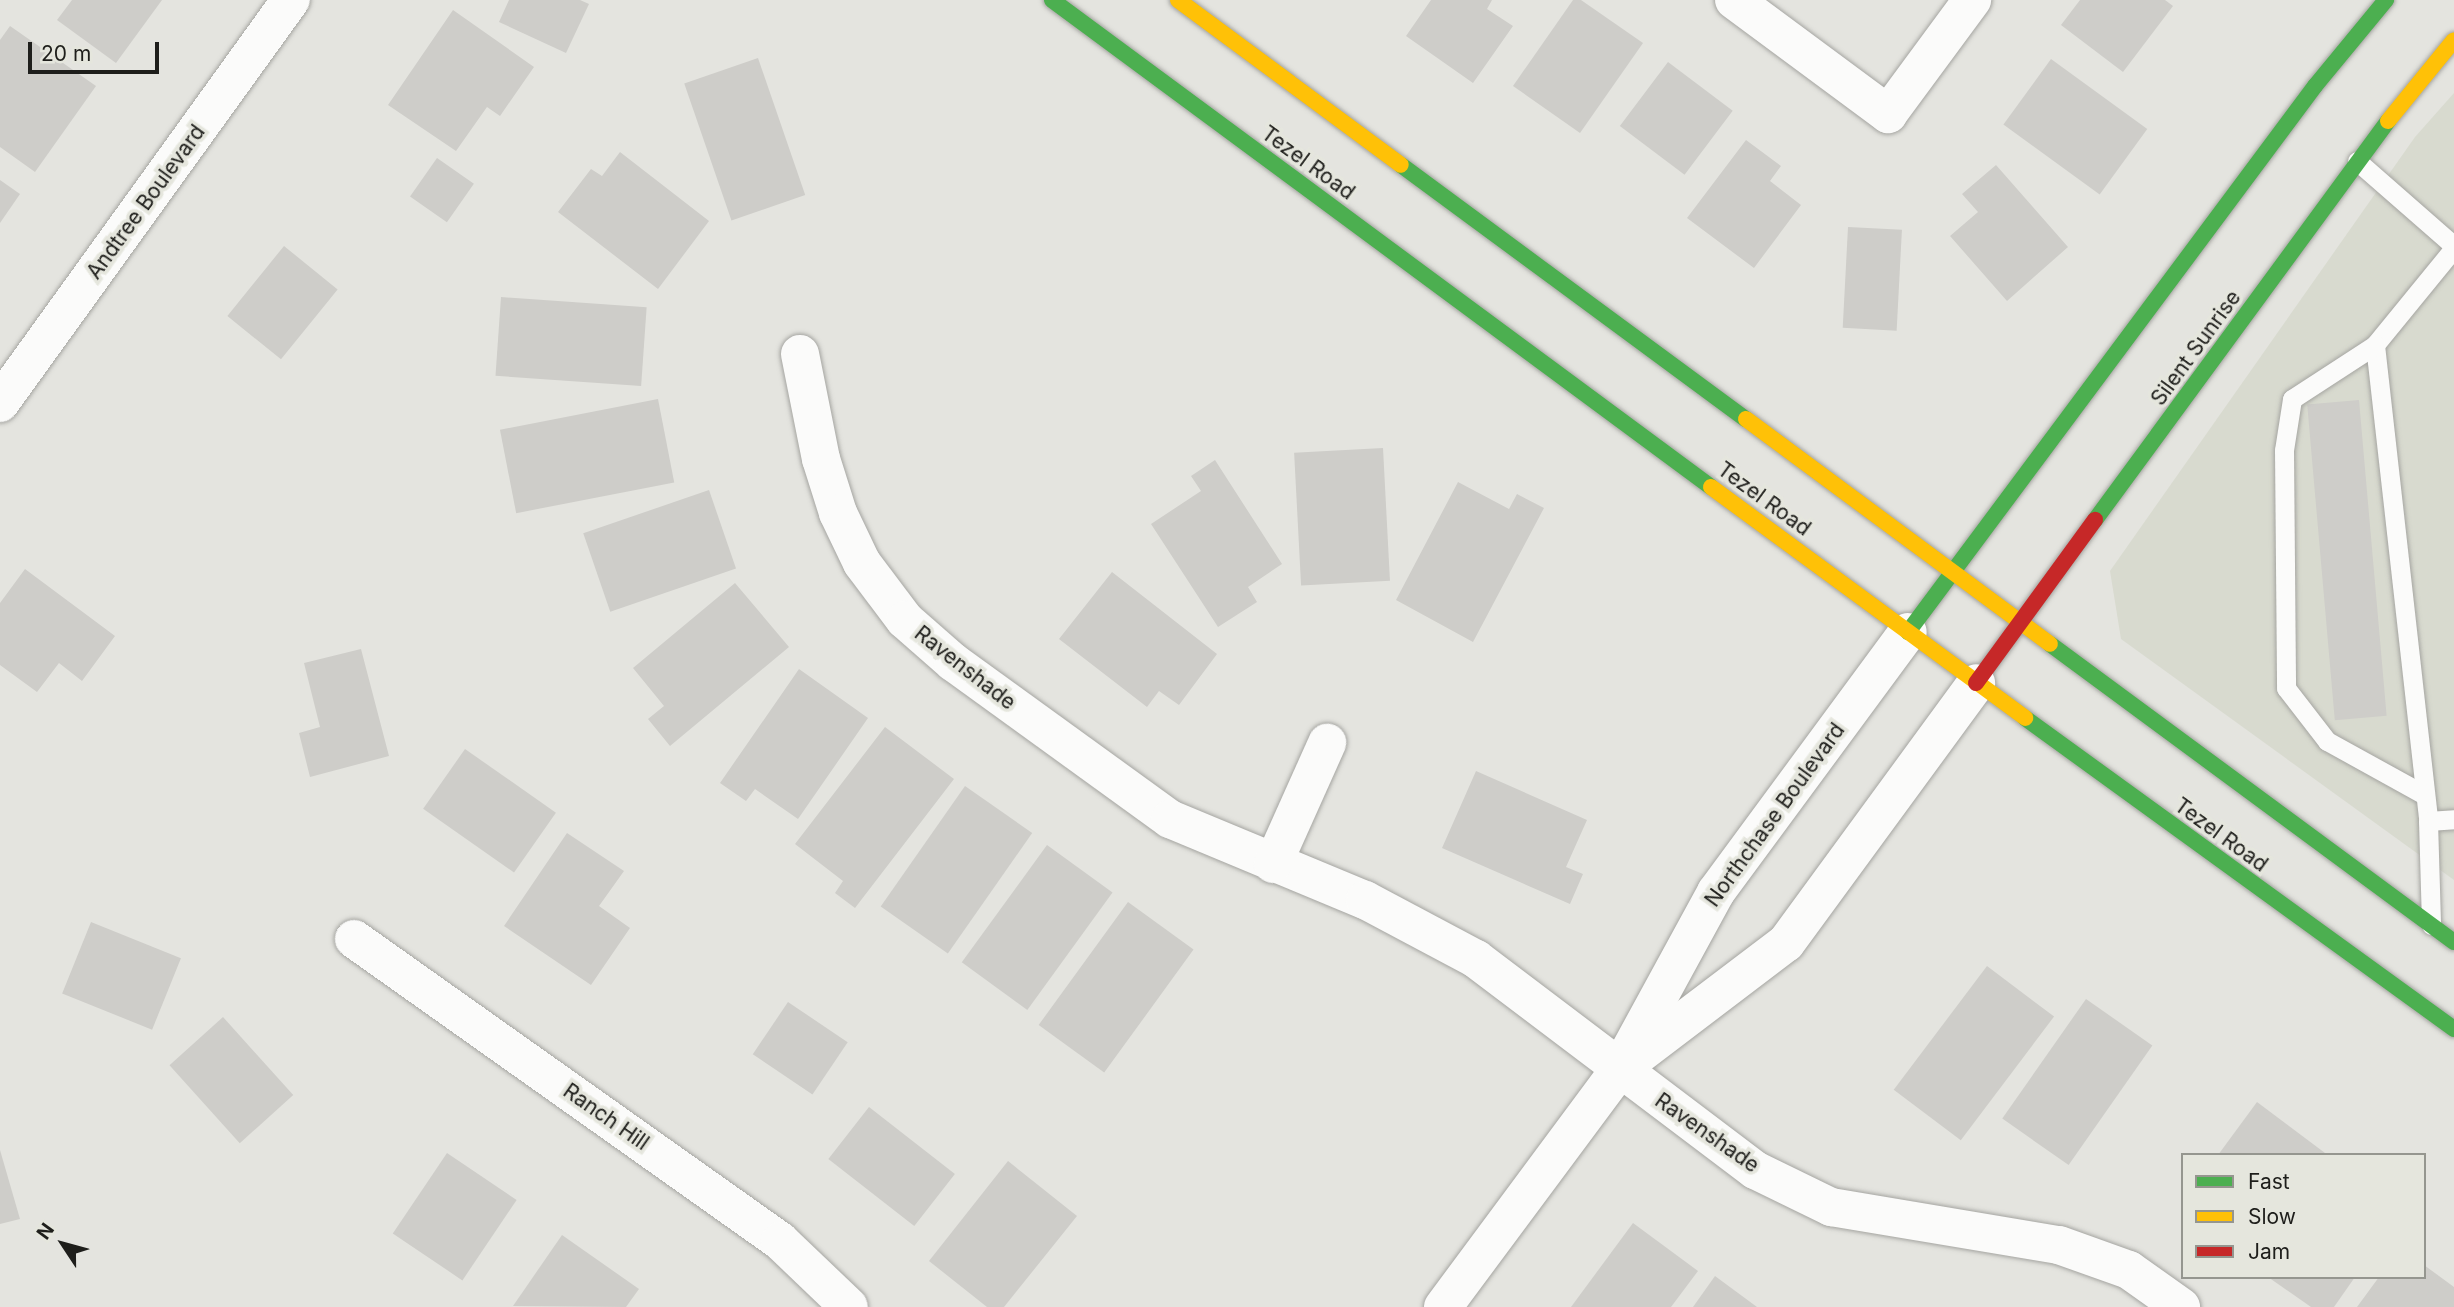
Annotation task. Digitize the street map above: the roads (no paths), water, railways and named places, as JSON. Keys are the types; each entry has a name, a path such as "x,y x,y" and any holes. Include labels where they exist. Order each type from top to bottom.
{"main road":[{"name":"Tezel Road","path":"1052,0 1976,683 2454,1029"},
{"path":"1178,0 2454,942"},
{"path":"1952,573 1996,520 2315,86 2386,0"},
{"name":"Silent Sunrise","path":"1976,683 2022,625 2357,161 2454,40"},
{"name":"Northchase Boulevard","path":"1908,632 1952,573"}],"street":[{"name":"Andtree Boulevard","path":"0,403 292,0"},
{"path":"1734,0 1888,114 1972,0"},
{"name":"Ravenshade","path":"800,354 821,459 838,513 862,563 905,620 953,662 1170,819 1365,900 1476,959 1619,1070 1755,1170 1832,1207 2059,1245 2129,1270 2181,1307"},
{"name":"Northchase Boulevard","path":"1443,1307 1619,1070 1716,892 1908,632"},
{"name":"Northchase Boulevard","path":"1619,1070 1786,943 1976,683"},
{"path":"1273,864 1327,743"},
{"name":"Ranch Hill","path":"354,939 780,1241 849,1307"}],"lane":[{"path":"2357,161 2454,247 2375,345 2292,399 2284,450 2286,688 2327,741 2425,795"},
{"path":"2375,345 2428,821 2431,926"},
{"path":"2428,821 2454,819"}]}
